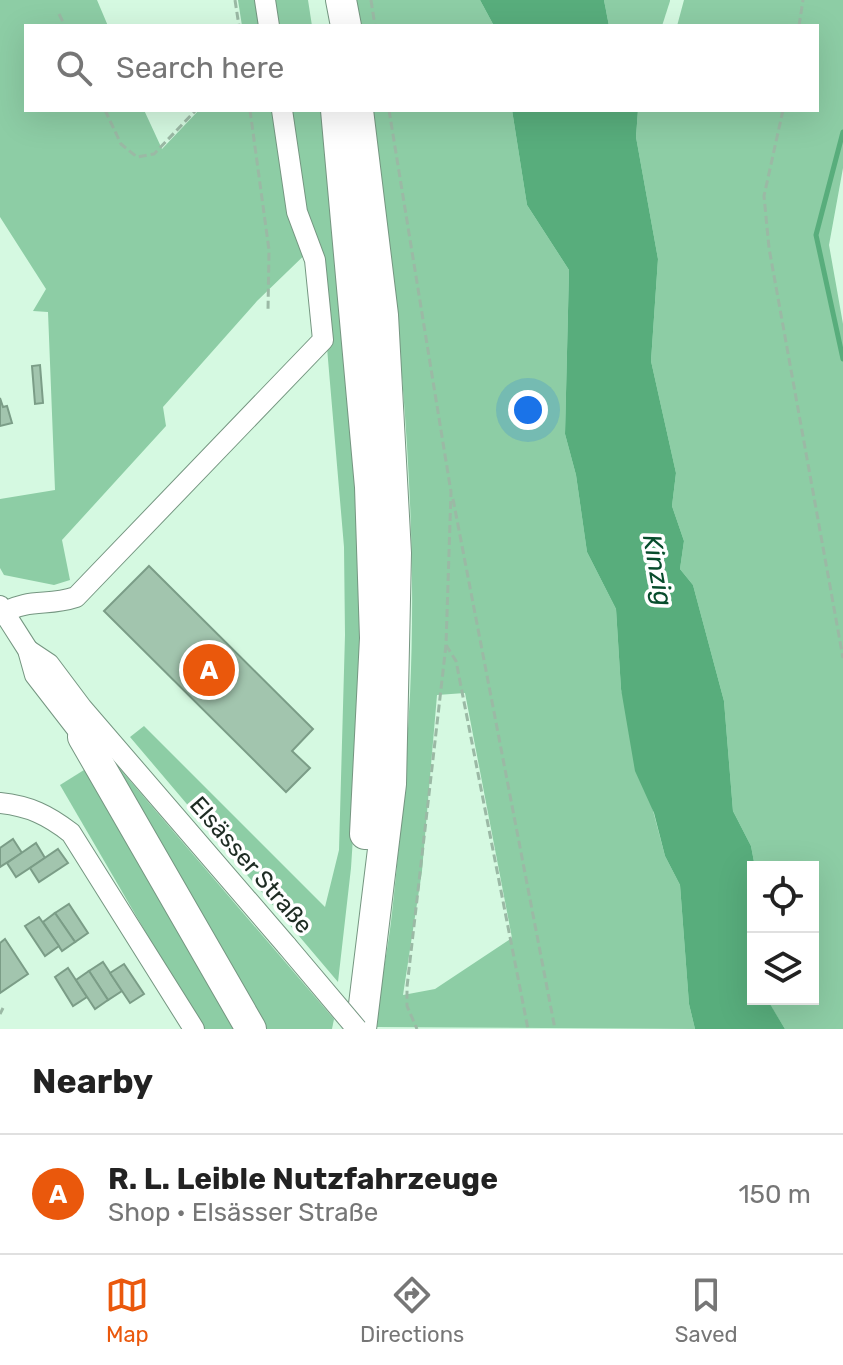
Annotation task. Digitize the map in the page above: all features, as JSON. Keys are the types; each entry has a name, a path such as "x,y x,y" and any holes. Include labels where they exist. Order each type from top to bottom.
{"highway":[{"path":"321,0 325,24"},
{"path":"341,0 346,24"},
{"path":"336,112 365,408 375,638 369,794 342,1029"},
{"path":"358,112 383,315 396,553 391,784 359,1029"},
{"path":"94,736 251,1029"}],"street":[{"path":"265,0 269,24"},
{"path":"1,611 32,600 60,602 76,597 323,340 315,260 297,212 282,112"},
{"name":"Elsässer Straße","path":"1,611 28,650 35,675 287,946 359,1029"},
{"path":"0,803 28,806 52,818 71,833 190,1027"}],"path":[{"path":"235,0 239,24"},
{"path":"371,0 375,24"},
{"path":"799,24 803,0"},
{"path":"59,14 64,24"},
{"path":"106,112 121,144 137,157 154,154 194,112"},
{"path":"250,112 269,250 268,311"},
{"path":"389,112 451,492 555,1029"},
{"path":"783,112 764,196 769,248 843,658"},
{"path":"417,1029 407,1006 407,987 423,871 438,696 446,645 451,492"},
{"path":"446,645 456,661 528,1029"},
{"path":"0,1014 3,1008"}],"shaded area":[{"path":"0,0 97,0 107,24 24,24 24,112 145,112 162,149 197,112 325,112 360,452 361,714 351,868 338,982 130,737 144,726 325,907 339,850 345,635 344,547 318,242 257,301 163,407 166,426 62,540 70,580 54,585 4,575 0,568 0,499 55,490 48,312 33,311 46,289 0,217"},
{"path":"238,0 308,0 312,24 242,24"},
{"path":"355,0 480,0 493,24 359,24"},
{"path":"604,0 670,0 663,24 609,24"},
{"path":"684,0 843,0 843,168 829,245 843,324 843,1029 785,1029 770,1005 819,1005 819,861 754,861 751,846 733,811 724,701 693,585 680,569 684,541 672,506 676,473 651,361 658,259 636,137 638,112 819,112 819,24 678,24"},
{"path":"371,112 512,112 527,205 569,270 565,434 576,475 587,552 616,609 621,689 665,856 680,885 689,1004 695,1029 377,1027 392,913 410,695 412,548 398,328","holes":["465,693 512,938 435,989 403,995 422,871 437,695"]},
{"path":"108,755 334,1019 332,1029 202,1029 60,785"}],"water":[{"path":"480,0 604,0 609,24 493,24"},
{"name":"Kinzig","path":"512,112 638,112 636,137 658,259 651,361 676,473 672,506 684,541 680,569 693,585 724,701 733,811 751,846 754,861 747,861 747,1005 771,1005 785,1029 695,1029 689,1004 680,885 665,856 654,813 635,771 621,689 616,609 587,552 576,475 565,434 569,270 527,205"}],"building":[{"path":"40,365 43,403 35,404 32,366"},
{"path":"0,398 3,407 7,406 12,423 0,426"},
{"path":"149,566 313,729 292,751 310,768 286,792 104,611"},
{"path":"13,839 22,853 0,867 0,848"},
{"path":"36,843 45,858 16,877 7,863"},
{"path":"58,849 68,863 39,882 30,868"},
{"path":"69,904 88,933 75,942 55,913"},
{"path":"55,913 75,942 62,951 43,922"},
{"path":"39,917 59,946 45,956 25,926"},
{"path":"5,939 28,974 0,993 0,943"},
{"path":"103,962 122,991 108,1000 89,971"},
{"path":"124,964 144,994 130,1003 110,973"},
{"path":"68,968 87,997 73,1006 55,977"},
{"path":"89,971 108,1000 95,1009 76,980"}],"waterway":[{"path":"843,132 816,235 843,359"}],"place":[{"name":"R. L. Leible Nutzfahrzeuge","path":"209,670"}]}
